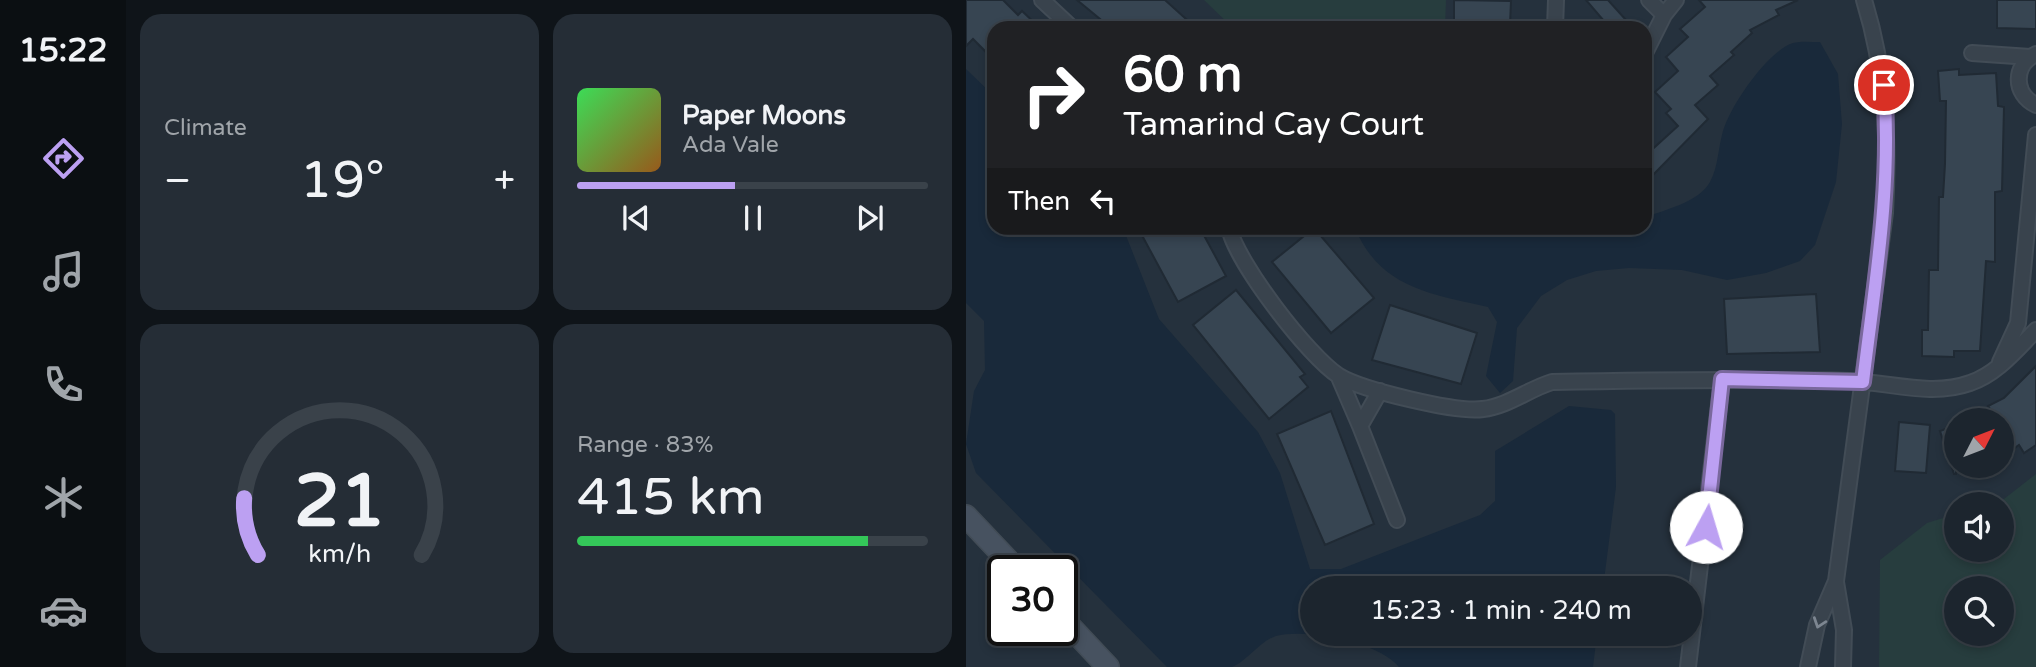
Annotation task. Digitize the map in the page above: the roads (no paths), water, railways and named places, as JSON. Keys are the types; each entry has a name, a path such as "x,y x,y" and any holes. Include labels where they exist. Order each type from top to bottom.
{"street":[{"path":"1042,0 1064,21"},
{"path":"1555,21 1556,0"},
{"path":"1649,0 1664,15"},
{"path":"1652,38 1664,15 1676,0"},
{"path":"1808,667 1817,625 1836,581 1888,166 1884,85 1864,0"},
{"path":"1972,52 2033,55"},
{"path":"2033,55 2024,63 2018,79 2023,95 2036,105"},
{"path":"1997,369 2018,323 2036,135"},
{"path":"1231,235 1237,252 1261,287 1307,344 1338,375 1397,520"},
{"path":"1338,375 1380,391 1459,409 1481,410 1499,406 1534,387 1552,382 1722,379 1863,382 1938,390 1971,383 1997,369 2036,331"},
{"path":"1688,667 1722,379"},
{"path":"1360,426 1380,391"},
{"path":"966,516 1003,555"},
{"path":"1836,581 1844,630 1843,667"},
{"path":"1078,635 1108,667"}],"water":[{"path":"1803,42 1820,42 1838,74 1842,124 1836,182 1815,245 1800,261 1766,273 1727,280 1682,270 1629,268 1596,271 1567,280 1541,296 1517,328 1513,381 1500,393 1486,376 1497,322 1488,307 1427,292 1393,276 1378,264 1359,235 1652,235 1652,215 1690,200 1710,182 1725,124 1760,69 1783,48"},
{"path":"966,69 987,89 987,235 1126,235 1159,319 1258,432 1280,473 1310,569 1341,569 1480,515 1495,501 1495,451 1569,406 1611,410 1615,414 1616,487 1605,576 1300,576 1300,634 1276,636 1232,667 1167,667 1078,577 1078,555 1057,555 976,473 966,444 974,391 985,370 984,321 966,303"},
{"path":"1365,646 1596,646 1593,667 1399,667 1376,650"}]}
